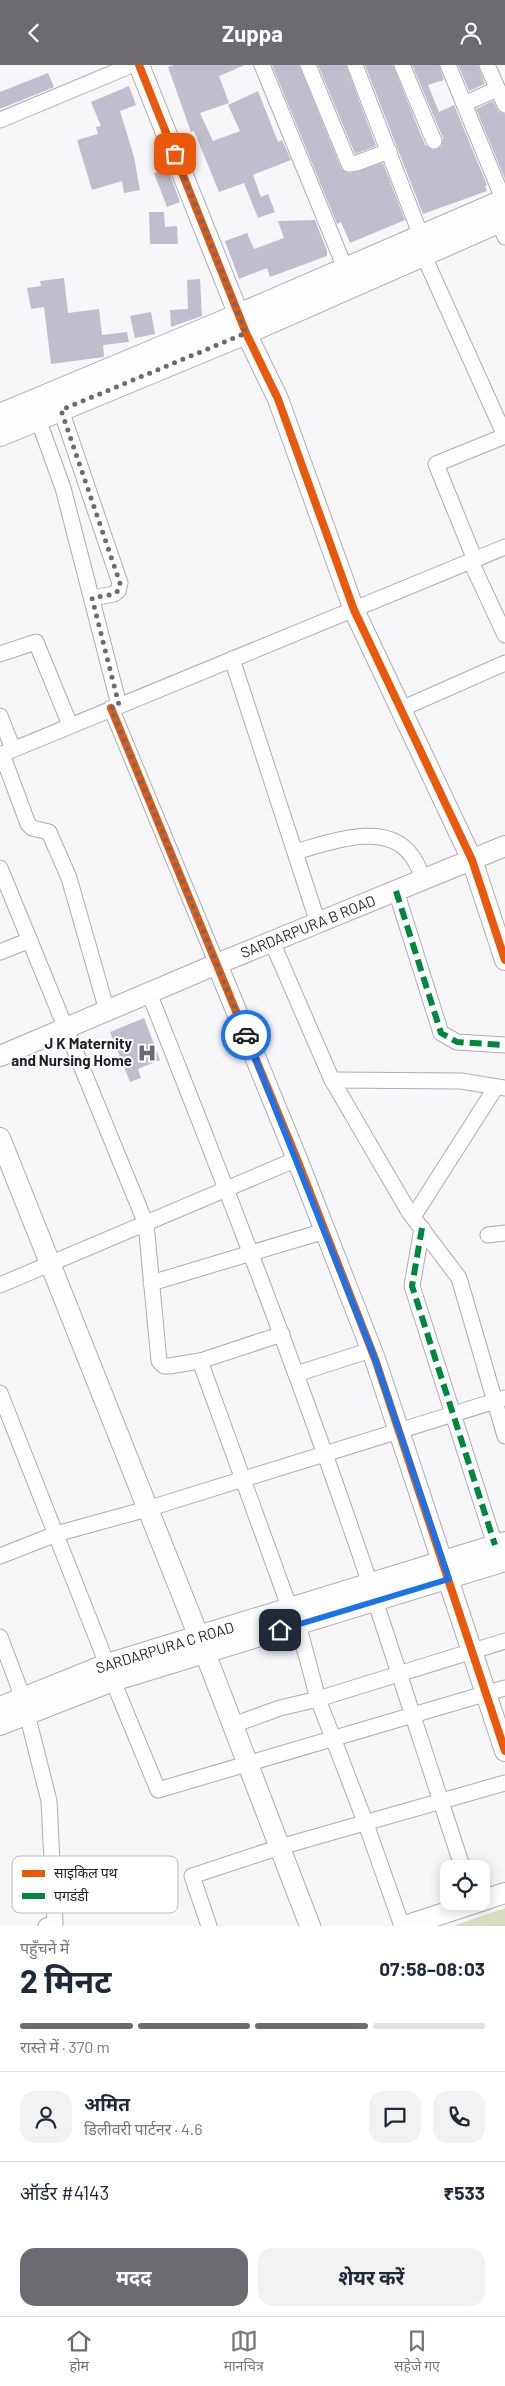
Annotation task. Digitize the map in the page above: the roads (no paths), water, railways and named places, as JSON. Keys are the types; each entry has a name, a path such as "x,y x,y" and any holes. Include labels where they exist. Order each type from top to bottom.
{"main road":[{"path":"0,415 242,324 345,268 422,245 504,216"},
{"path":"0,435 61,410 242,324 422,245"}],"street":[{"path":"0,120 132,65"},
{"path":"140,65 242,324 278,399 354,610 472,860 505,960"},
{"path":"262,65 345,268"},
{"path":"308,65 349,164 357,163 389,151"},
{"path":"355,65 389,151 422,245 505,436 436,464 473,561 505,635"},
{"path":"402,65 434,141"},
{"path":"448,65 504,216"},
{"path":"487,65 505,105"},
{"path":"464,104 497,89"},
{"path":"61,410 120,583 118,591 114,594 92,598"},
{"path":"38,419 63,488 92,598 115,706 297,1159 371,1350 473,1651 496,1691 505,1751"},
{"path":"5,753 115,706 505,547"},
{"path":"0,654 36,642 70,725"},
{"path":"232,659 318,923"},
{"path":"401,709 505,663"},
{"path":"0,716 5,753 28,825 32,828 49,832 62,860 107,1011"},
{"path":"295,852 341,838 356,836 381,838 402,847 411,855 424,879"},
{"name":"SARDARPURA B ROAD","path":"0,1056 217,963 505,846"},
{"path":"0,867 146,1224 159,1361 164,1366 200,1361 282,1334"},
{"path":"396,891 441,1033 457,1042 505,1045"},
{"path":"0,952 30,940"},
{"path":"272,942 332,1080 417,1223 459,1278 499,1399 505,1436"},
{"path":"149,993 228,1189 326,1454 460,1860"},
{"path":"332,1080 461,1081 500,1087 417,1223 412,1286 454,1414 502,1550"},
{"path":"0,1138 248,1763 310,1926"},
{"path":"0,1285 297,1159"},
{"path":"151,1283 325,1231"},
{"path":"488,1235 505,1233"},
{"path":"296,1374 371,1350"},
{"path":"200,1361 294,1617 318,1699 335,1738 403,1926 452,1910"},
{"path":"0,1393 158,1790 496,1691"},
{"path":"0,1556 56,1535 147,1509 499,1399"},
{"name":"SARDARPURA C ROAD","path":"0,1725 25,1706 110,1673 446,1571 502,1550"},
{"path":"0,1637 25,1706 49,1801 50,1856"},
{"path":"233,1725 280,1708 318,1699 505,1641"},
{"name":"SARDARPURA C ROAD","path":"0,1707 25,1706"},
{"path":"209,1926 192,1876 280,1847 505,1783"},
{"path":"490,1898 505,1893"}],"place":[{"name":"J K Maternity and Nursing Home","path":"147,1053"}]}
